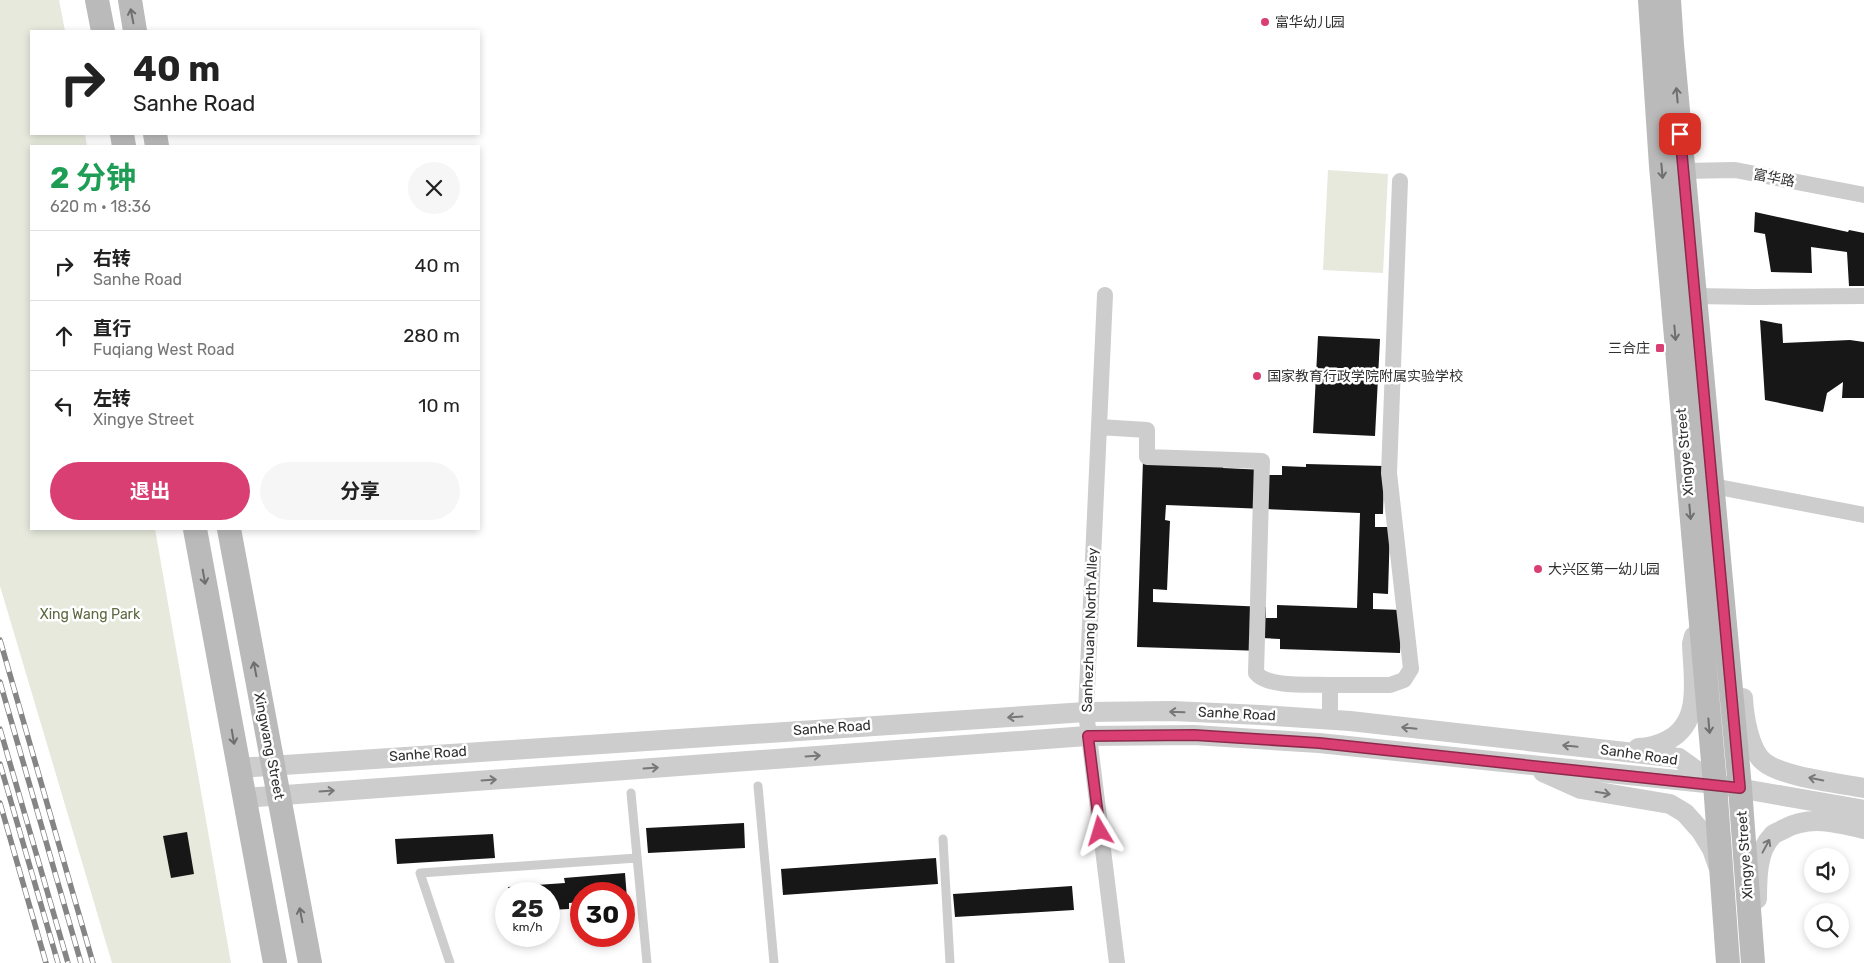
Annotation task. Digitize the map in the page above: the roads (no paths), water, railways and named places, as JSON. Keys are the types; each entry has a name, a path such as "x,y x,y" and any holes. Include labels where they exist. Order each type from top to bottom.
{"main road":[{"path":"98,0 103,30"},
{"path":"130,0 135,30"},
{"name":"Xingye Street","path":"1650,0 1661,166 1698,609 1715,784 1728,963"},
{"name":"Xingye Street","path":"1669,0 1755,963"},
{"path":"195,530 275,963"},
{"name":"Xingwang Street","path":"228,530 310,963"}],"street":[{"name":"富华路","path":"1684,171 1735,170 1864,196"},
{"path":"1099,427 1147,430 1147,457 1262,461 1256,673 1260,678 1271,682 1330,685 1390,685 1404,680 1411,669 1389,473 1400,181"},
{"name":"Sanhezhuang North Alley","path":"1105,295 1086,712 1117,963"},
{"path":"1695,296 1754,298 1864,296"},
{"path":"1712,486 1864,515"},
{"path":"1597,749 1651,748 1678,735 1686,724 1692,710 1692,644 1698,609"},
{"path":"1728,654 1742,680 1744,720 1752,742 1763,762 1794,774 1864,788"},
{"path":"1330,685 1330,720"},
{"name":"Sanhe Road","path":"239,768 273,764 1086,712 1172,711 1330,720 1679,758 1715,784"},
{"name":"Sanhe Road","path":"245,798 1088,736 1194,735 1319,743 1715,784"},
{"path":"1525,765 1581,789 1670,804 1686,814 1701,831 1712,849 1721,874"},
{"path":"1715,784 1864,810"},
{"path":"1755,963 1759,941 1758,873 1761,855 1772,836 1793,824 1816,820 1864,830"}],"lane":[{"path":"758,786 774,963"},
{"path":"631,793 647,963"},
{"path":"943,839 950,963"},
{"path":"450,963 420,873 637,858"}],"railway":[{"path":"0,640 93,963"},
{"path":"0,682 81,963"},
{"path":"0,729 68,963"},
{"path":"0,764 58,963"},
{"path":"0,803 46,963"}],"place":[{"name":"富华幼儿园","path":"1265,22"},
{"name":"三合庄","path":"1660,348"},
{"name":"国家教育行政学院附属实验学校","path":"1257,376"},
{"name":"大兴区第一幼儿园","path":"1538,569"}],"park label":[{"name":"Xing Wang Park","path":"90,614"}]}
